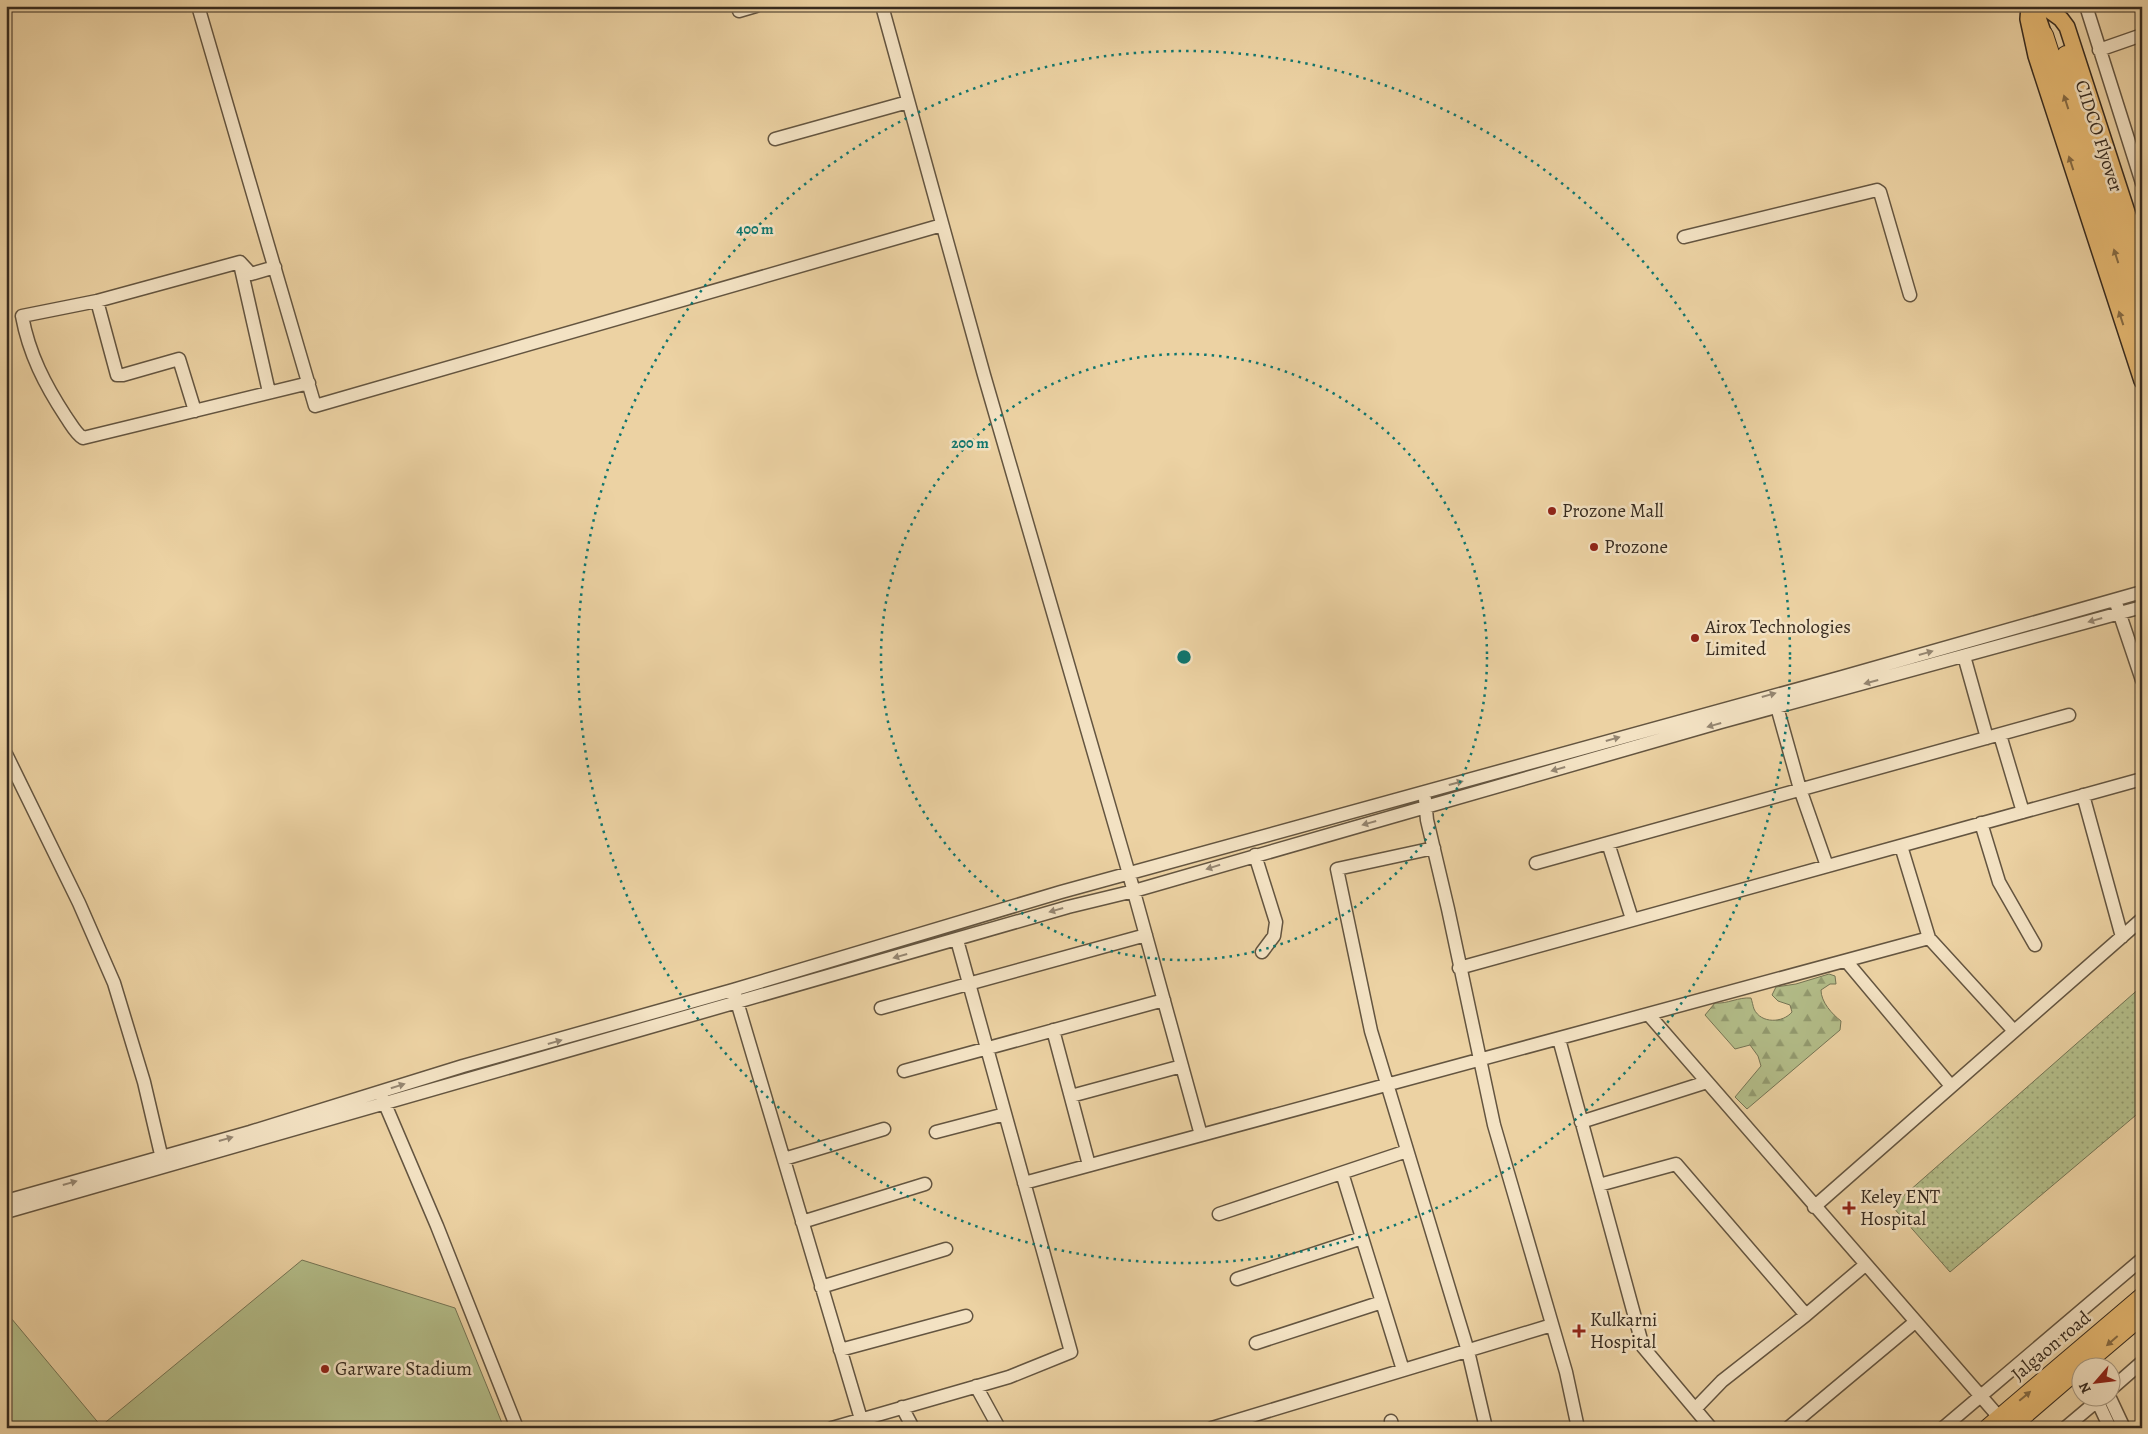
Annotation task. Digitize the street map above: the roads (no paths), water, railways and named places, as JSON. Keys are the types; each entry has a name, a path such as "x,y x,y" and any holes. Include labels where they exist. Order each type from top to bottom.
{"highway":[{"name":"CIDCO Flyover","path":"2044,35 2142,336"},
{"name":"CIDCO Flyover","path":"2066,55 2142,290"},
{"name":"Jalgaon road","path":"2001,1425 2142,1297"},
{"name":"Jalgaon road","path":"2096,1356 2142,1315"},
{"name":"Jalgaon road","path":"2001,1425 2070,1376"}],"main road":[{"path":"2029,6 2028,19 2036,56 2142,381"},
{"name":"CIDCO Flyover","path":"2034,6 2044,35"},
{"path":"2049,9 2067,27 2142,258"},
{"name":"CIDCO Flyover","path":"2049,9 2066,55"}],"street":[{"path":"198,6 315,406 942,225"},
{"path":"739,11 756,6"},
{"path":"882,6 984,376 1134,891 1201,1135"},
{"path":"2086,6 2099,50 2137,153 2142,183"},
{"path":"2099,50 2142,35"},
{"path":"775,139 908,102"},
{"path":"1684,237 1877,190 1880,192 1910,295"},
{"path":"240,262 251,274 275,268"},
{"path":"240,262 97,301 22,316 25,335 41,377 80,436 87,438 309,383"},
{"path":"240,262 269,392"},
{"path":"97,301 117,374 123,375 179,359 182,360 195,411"},
{"path":"735,996 902,938 2142,592"},
{"path":"2115,599 2142,680"},
{"path":"6,1212 97,1181 163,1162 386,1104 632,1026 735,996 957,940 1777,707 2142,607"},
{"path":"1964,656 1987,738"},
{"path":"1777,707 1800,789 1827,866"},
{"path":"1536,863 2069,715"},
{"path":"2000,734 2023,812"},
{"path":"6,754 79,902 114,983 144,1082 163,1162"},
{"path":"1459,968 2142,779"},
{"path":"1417,794 1434,848 1494,1125 1566,1372 1578,1428"},
{"path":"2083,795 2122,937"},
{"path":"1981,823 1999,882 2035,945"},
{"path":"1608,843 1632,919"},
{"path":"1900,846 1929,938 2014,1032"},
{"path":"1434,848 1337,869 1371,1031 1468,1350 1486,1428"},
{"path":"1255,855 1276,922 1274,936 1262,952"},
{"path":"1814,1207 2142,919"},
{"path":"881,1008 1146,935"},
{"path":"1024,1184 1847,962 1929,938"},
{"path":"832,1428 1009,1376 1071,1352 957,940"},
{"path":"1847,962 1951,1086"},
{"path":"735,996 861,1419"},
{"path":"904,1071 1164,1000"},
{"path":"1649,1015 1980,1396 2001,1425"},
{"path":"163,1162 380,1091 632,1026"},
{"path":"1053,1030 1089,1166"},
{"path":"1559,1039 1643,1347 1711,1428"},
{"path":"1071,1096 1182,1066"},
{"path":"1581,1122 1707,1082"},
{"path":"380,1091 440,1234 517,1428"},
{"path":"936,1132 1004,1114"},
{"path":"784,1159 884,1129"},
{"path":"1219,1214 1407,1151"},
{"path":"1598,1185 1676,1164 1806,1316"},
{"path":"1342,1173 1404,1370"},
{"path":"6,1201 97,1181"},
{"path":"802,1222 925,1184"},
{"path":"1237,1279 1362,1238"},
{"path":"822,1287 946,1249"},
{"path":"1943,1428 2142,1260"},
{"path":"1695,1409 1722,1381 1806,1316 1865,1265"},
{"path":"1256,1343 1382,1302"},
{"path":"840,1350 966,1316"},
{"path":"1788,1428 1915,1322"},
{"path":"1212,1428 1552,1325"},
{"path":"2120,1381 2142,1362"},
{"path":"976,1386 999,1428"},
{"path":"2065,1428 2091,1406"},
{"path":"2103,1406 2110,1428"},
{"path":"2107,1406 2124,1428"},
{"path":"902,1407 913,1428"}],"place":[{"name":"Prozone Mall","path":"1552,511"},
{"name":"Prozone","path":"1594,547"},
{"name":"Airox Technologies Limited","path":"1695,638"},
{"name":"Keley ENT Hospital","path":"1849,1208"},
{"name":"Kulkarni Hospital","path":"1579,1331"},
{"name":"Garware Stadium","path":"325,1369"}]}
